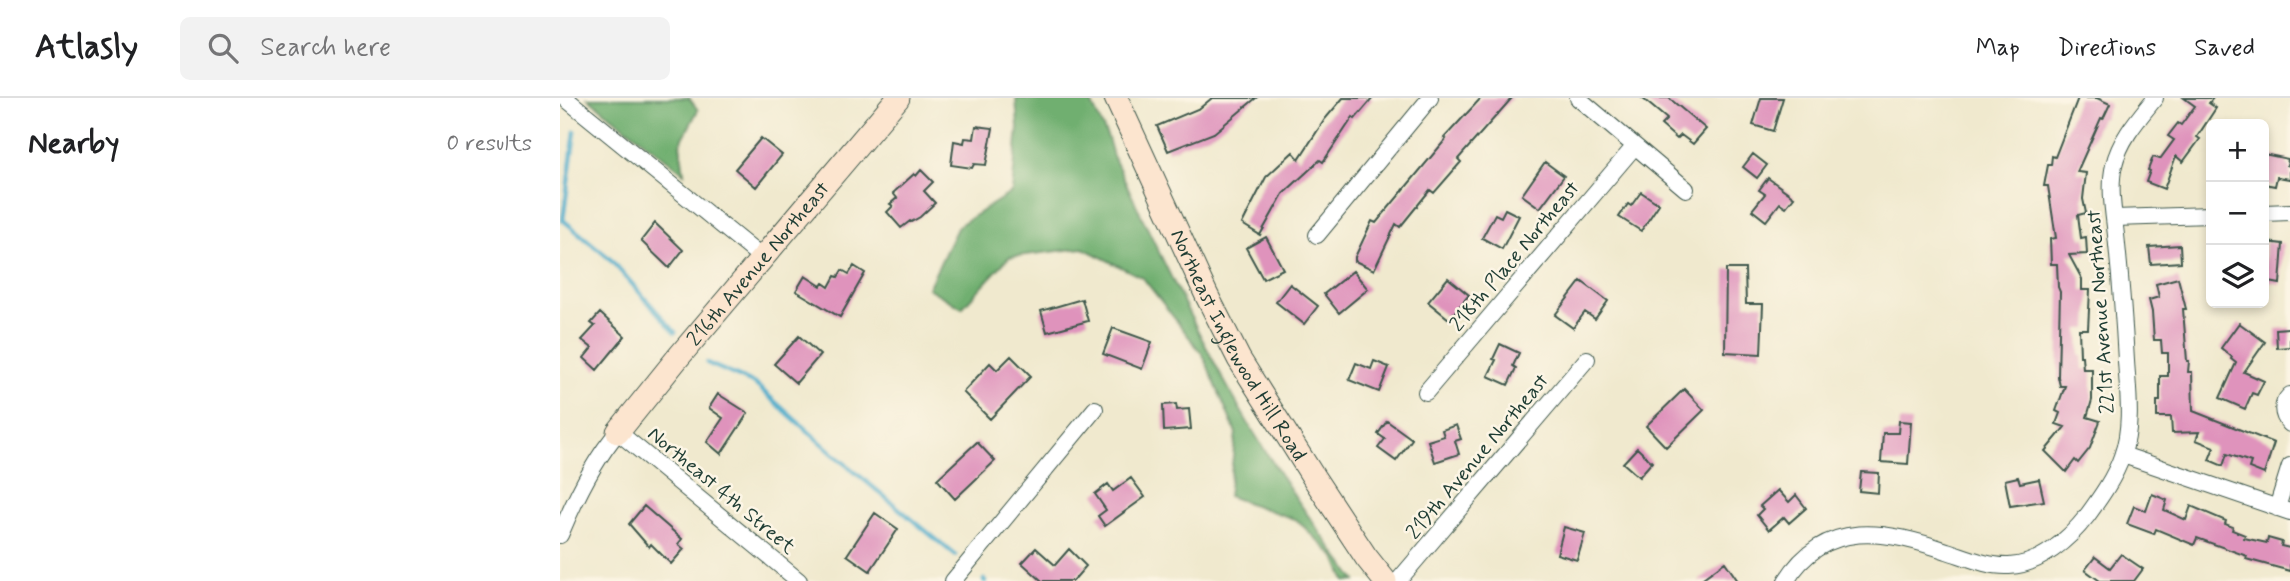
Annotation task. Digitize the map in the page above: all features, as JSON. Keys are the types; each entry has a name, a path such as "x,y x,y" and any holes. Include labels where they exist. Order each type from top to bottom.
{"street":[{"path":"565,98 762,258"},
{"name":"216th Avenue Northeast","path":"618,432 898,98"},
{"name":"Northeast Inglewood Hill Road","path":"1117,98 1207,296 1239,359 1314,478 1385,581"},
{"path":"1317,235 1430,98"},
{"path":"1577,98 1686,189"},
{"name":"221st Avenue Northeast","path":"1786,581 1801,560 1821,546 1842,537 1865,533 1887,534 1991,565 2010,566 2031,561 2049,551 2088,514 2111,480 2123,456 2129,414 2122,295 2114,218 2114,166 2121,145 2132,126 2155,98"},
{"name":"218th Place Northeast","path":"1426,392 1634,146"},
{"path":"2269,213 2290,212"},
{"path":"2114,218 2206,215"},
{"name":"219th Avenue Northeast","path":"1398,581 1587,359"},
{"path":"2290,395 2283,405 2283,412 2290,424"},
{"path":"953,581 1095,409"},
{"path":"560,535 586,480 606,445 618,432"},
{"name":"Northeast 4th Street","path":"618,432 799,581"},
{"path":"2123,456 2283,510 2290,466"}],"green space":[{"path":"588,98 689,98 698,110 680,144 684,173"},
{"path":"1016,98 1089,98 1161,257 1230,391 1286,484 1356,581 1345,581 1335,557 1297,520 1228,496 1236,433 1203,355 1143,278 1083,248 1009,257 962,308 928,288 958,226 1012,192 1018,127"}],"building":[{"path":"1212,98 1256,98 1214,133 1168,151 1157,126 1200,108"},
{"path":"1343,98 1373,98 1355,119 1353,117 1323,162 1320,160 1283,194 1260,235 1242,224 1266,177 1293,152 1299,159 1325,119"},
{"path":"1481,98 1512,98 1458,159 1461,162 1434,193 1430,190 1400,227 1396,224 1374,270 1355,261 1372,221 1376,223 1446,139 1444,138"},
{"path":"1642,98 1669,98 1706,129 1693,144 1681,135 1677,139 1661,125 1667,119"},
{"path":"1761,98 1783,98 1773,131 1753,125"},
{"path":"2078,98 2097,98 2110,104 2077,172 2086,173 2083,199 2086,213 2078,215 2081,238 2086,237 2087,254 2069,255 2082,279 2082,290 2090,290 2088,329 2079,329 2080,356 2083,369 2092,369 2092,400 2087,417 2100,421 2090,448 2078,463 2075,460 2066,472 2045,451 2065,427 2056,424 2060,413 2056,411 2065,386 2060,386 2058,377 2060,292 2057,264 2051,264 2050,239 2056,238 2048,186 2044,186 2048,165 2051,165 2052,156 2055,157"},
{"path":"2184,98 2213,98 2209,103 2216,108 2206,119 2197,137 2200,139 2183,162 2176,156 2164,189 2146,182 2153,157 2160,159 2174,140 2168,136 2178,123 2181,125 2195,106"},
{"path":"976,126 993,128 986,165 974,164 972,168 951,165 954,141 964,143 965,138 974,139"},
{"path":"761,138 782,155 756,187 735,169"},
{"path":"1753,154 1767,165 1757,178 1743,167"},
{"path":"2269,155 2288,159 2287,165 2290,166 2290,179 2277,177 2275,186 2269,185"},
{"path":"1545,162 1564,176 1540,208 1522,195"},
{"path":"921,170 933,182 924,191 935,203 920,217 901,228 887,212 893,206 890,204 897,198 893,193"},
{"path":"1768,178 1794,197 1786,207 1780,203 1766,221 1752,210 1765,194 1759,190"},
{"path":"1641,192 1659,204 1641,231 1619,217"},
{"path":"1505,209 1519,216 1502,249 1482,238 1495,214 1501,217"},
{"path":"655,223 683,250 669,268 641,241"},
{"path":"1266,237 1283,269 1263,279 1246,248"},
{"path":"2269,242 2283,244 2280,284 2269,282"},
{"path":"2180,245 2181,262 2151,264 2149,247"},
{"path":"854,266 865,273 840,317 796,291 805,276 821,286 823,283 829,287 842,270 849,274"},
{"path":"1726,269 1745,269 1746,304 1763,304 1761,354 1725,352"},
{"path":"1353,271 1368,289 1339,313 1324,294"},
{"path":"1448,278 1469,295 1449,319 1428,302"},
{"path":"2178,278 2186,309 2183,309 2188,372 2192,372 2193,411 2274,443 2264,474 2249,468 2251,462 2227,454 2223,466 2209,460 2214,447 2196,440 2199,432 2172,433 2171,417 2157,417 2160,376 2168,376 2168,353 2162,353 2161,340 2154,340 2149,300 2159,297 2156,284"},
{"path":"1581,281 1608,301 1595,319 1585,312 1573,328 1555,315"},
{"path":"1290,284 1318,306 1304,324 1276,302"},
{"path":"1082,299 1088,321 1047,332 1041,311"},
{"path":"600,313 625,336 597,370 584,358 592,348 582,340 595,326 591,323"},
{"path":"2239,323 2265,342 2244,372 2264,381 2257,395 2252,393 2245,409 2220,398 2236,363 2221,348"},
{"path":"1113,328 1152,342 1142,369 1103,354"},
{"path":"2290,328 2290,347 2277,348 2276,329"},
{"path":"799,336 820,355 796,383 774,364"},
{"path":"1500,344 1519,353 1508,385 1488,376"},
{"path":"1011,356 1031,376 990,419 963,392 990,363 997,370"},
{"path":"1374,361 1389,367 1379,392 1349,380 1356,363 1371,369"},
{"path":"1684,389 1704,410 1666,447 1646,426"},
{"path":"718,394 748,413 721,454 707,442 723,418 709,408"},
{"path":"1176,404 1177,410 1189,409 1191,429 1164,431 1163,405"},
{"path":"1387,421 1412,439 1396,461 1378,448 1385,439 1378,434"},
{"path":"1899,421 1911,422 1908,464 1881,462 1883,433 1898,433"},
{"path":"1456,425 1461,439 1455,441 1459,454 1435,462 1428,441 1444,436 1442,430"},
{"path":"977,442 995,461 955,499 937,479"},
{"path":"1637,448 1652,462 1639,477 1623,463"},
{"path":"1861,472 1879,473 1878,493 1859,491"},
{"path":"2018,477 2020,483 2039,479 2044,501 2010,506 2005,480"},
{"path":"1131,478 1145,497 1105,526 1098,516 1106,510 1095,494 1108,484 1113,491"},
{"path":"1778,490 1789,502 1796,495 1806,508 1789,523 1784,517 1769,530 1757,515 1763,509 1760,506"},
{"path":"2152,494 2167,500 2164,510 2186,520 2191,506 2226,521 2225,524 2233,527 2232,530 2245,535 2244,538 2267,543 2268,538 2282,542 2281,546 2290,548 2290,571 2246,559 2247,556 2197,538 2194,545 2156,529 2154,534 2127,524 2134,506 2146,511"},
{"path":"644,506 682,539 678,544 684,549 671,564 651,544 649,547 629,524"},
{"path":"875,513 898,529 870,571 847,555"},
{"path":"1564,527 1585,533 1577,560 1557,554"},
{"path":"1036,548 1055,565 1069,549 1086,566 1073,581 1042,581 1022,563"},
{"path":"2121,554 2143,569 2134,581 2100,581 2085,570 2095,557 2110,568"},
{"path":"1725,562 1738,581 1699,581"}],"waterway":[{"path":"575,131 563,220 609,258 675,332"},
{"path":"707,363 755,384 838,458 955,555"}]}
